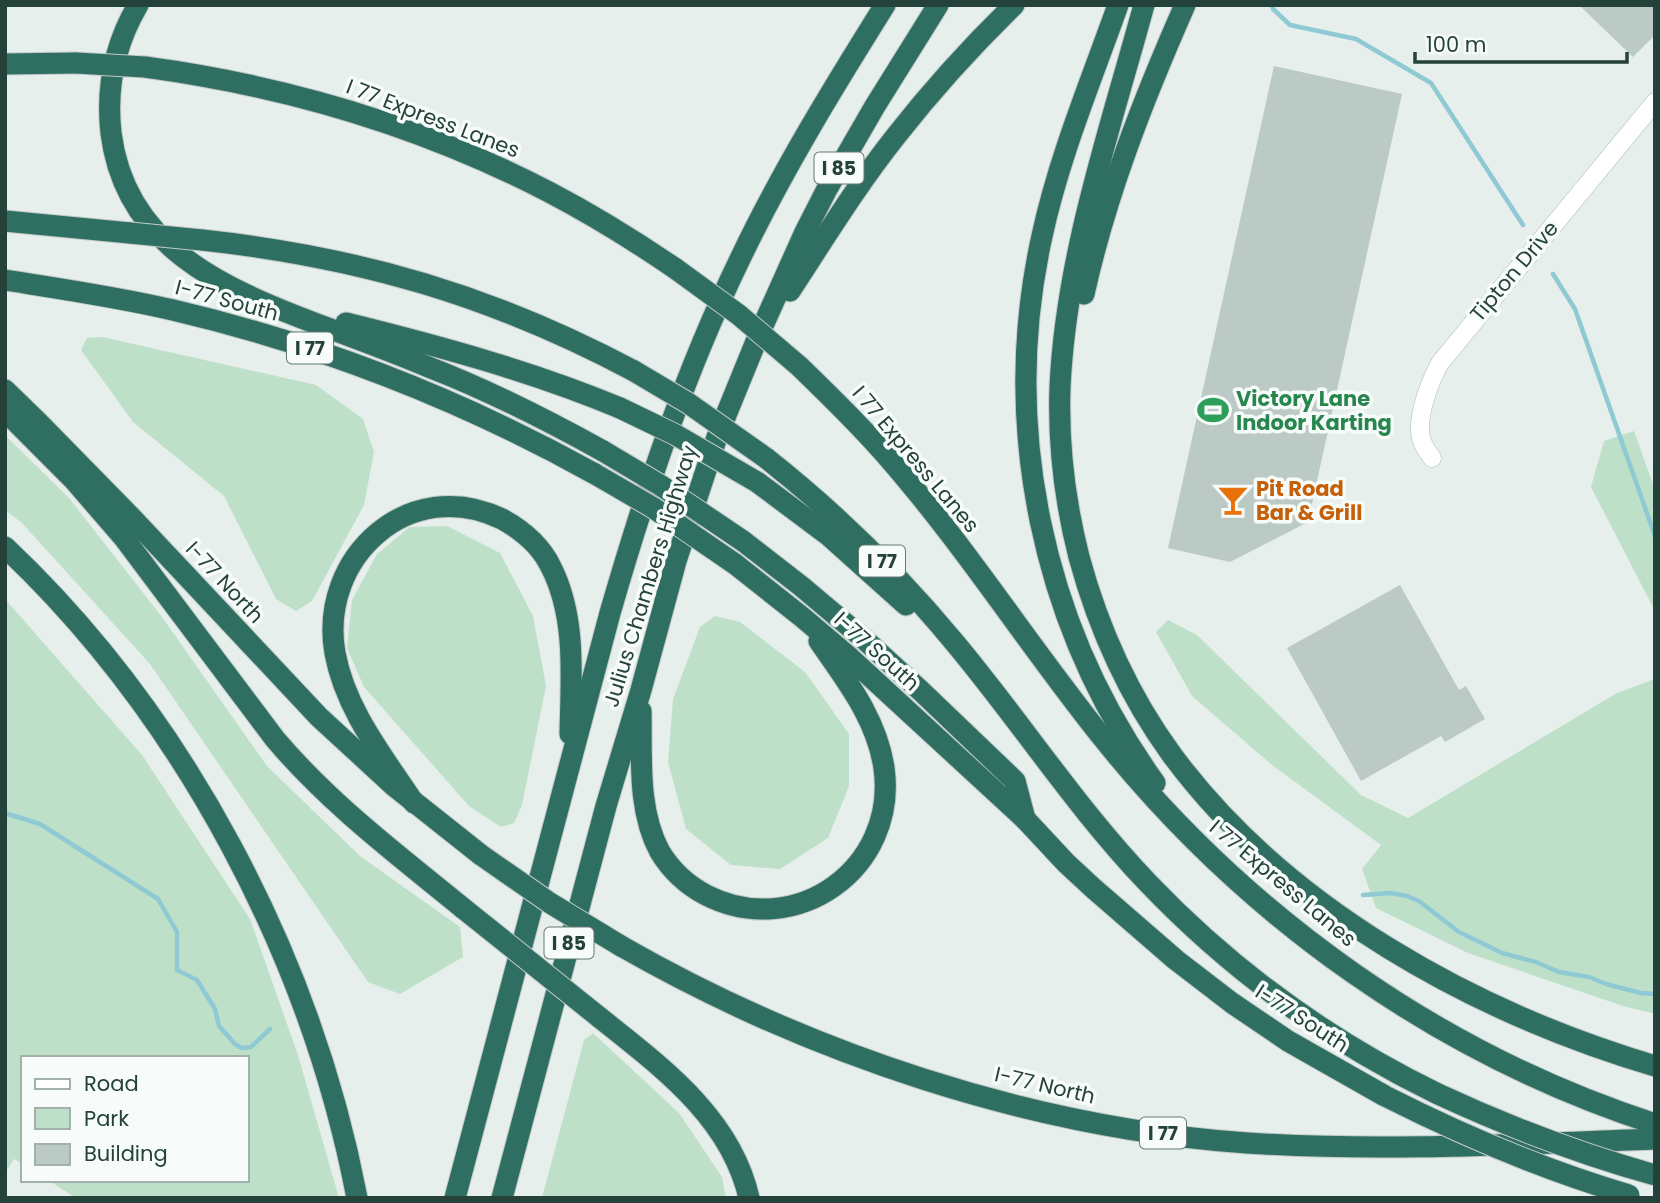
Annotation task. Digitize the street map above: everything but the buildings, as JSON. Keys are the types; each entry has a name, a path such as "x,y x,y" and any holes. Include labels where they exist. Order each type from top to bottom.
{"highway":[{"path":"138,5 116,54 110,88 112,139 122,176 139,210 179,255 211,278 256,300 400,355 540,417 669,491 743,541 801,586 921,691 1015,781 1025,819"},
{"name":"Julius Chambers Highway","path":"455,1198 629,547 671,421 691,369 763,211 885,5"},
{"name":"Julius Chambers Highway","path":"502,1198 606,807 676,561 722,425 757,339 827,189 938,5"},
{"path":"757,339 894,138 949,73 1014,5"},
{"path":"1118,5 1063,159 1036,265 1028,323 1025,383 1032,480 1045,547 1056,584 1075,640 1100,693 1146,770 1224,870"},
{"path":"1144,5 1092,194 1074,272 1062,361 1060,423 1065,486 1076,546 1093,604 1110,647 1140,704 1189,777 1229,822 1301,887 1415,964 1473,995 1533,1023 1597,1048 1655,1066"},
{"path":"1060,423 1091,264 1106,211 1145,101 1185,5"},
{"name":"I 77 Express Lanes","path":"5,64 76,63 145,68 227,80 305,98 379,120 481,159 550,192 614,229 676,269 739,315 799,366 858,424 959,547 1107,744 1154,799 1224,870 1306,939 1421,1017 1482,1051 1576,1095 1655,1124"},
{"name":"I 77","path":"5,221 202,240 335,260 421,282 476,300 529,320 634,371 688,403 766,458 836,516 885,563 934,617 1098,826 1147,883 1198,933 1250,977 1303,1017 1360,1052 1438,1094 1550,1141 1655,1175"},
{"name":"I-77 South","path":"5,280 171,310 319,351 462,406 530,438 595,474 652,507 735,564 802,617 1025,819 1093,888 1149,938 1204,982 1288,1041 1385,1096 1444,1125 1508,1153 1635,1196"},
{"path":"256,300 389,333 565,386 676,435 757,482 805,517 849,552 983,678"},
{"name":"I-77 North","path":"5,390 106,490 319,717 414,803 481,855 550,903 705,992 841,1051 942,1084 1091,1122 1243,1143 1353,1148 1655,1139"},
{"path":"5,411 73,479 124,538 275,739 316,785 364,828 662,1069 718,1128 736,1160 749,1198"},
{"path":"414,803 364,727 346,690 335,653 333,621 342,581 363,546 395,520 423,510 450,506 494,515 520,530 550,564 563,595 569,629 570,765"},
{"path":"5,547 68,613 125,681 177,755 233,850 277,941 310,1024 337,1111 357,1198"},
{"path":"641,690 642,773 646,811 654,840 668,864 699,892 728,905 775,910 819,896 856,868 864,855 879,824 884,806 885,786 882,758 873,728 849,684 802,617"}],"street":[{"name":"Tipton Drive","path":"1432,458 1424,448 1420,428 1427,390 1440,363 1655,103"}],"green space":[{"path":"102,337 316,385 363,419 374,452 364,505 312,601 296,611 276,599 224,496 133,422 81,350 87,338"},
{"path":"1634,431 1655,490 1655,611 1591,487 1604,441"},
{"path":"5,435 69,498 162,617 267,766 360,856 460,927 463,957 400,994 368,982 150,664 22,523 5,510"},
{"path":"447,526 500,553 533,616 546,686 522,805 514,823 501,827 469,806 364,687 347,648 352,600 377,554 410,527"},
{"path":"5,599 142,755 250,919 298,1055 339,1198 76,1198 51,1182 248,1182 248,1056 21,1056 21,1163 14,1159 5,1173"},
{"path":"715,616 740,622 805,672 849,734 849,786 828,838 780,869 731,865 686,829 668,762 673,699 700,627"},
{"path":"1168,620 1197,635 1361,795 1408,818 1617,693 1655,679 1655,1014 1623,1006 1468,953 1376,908 1362,869 1381,845 1272,765 1192,696 1156,632"},
{"path":"593,1033 679,1113 722,1177 726,1198 542,1198 584,1040"}],"waterway":[{"path":"1272,5 1290,25 1356,39 1431,83 1523,225"},
{"path":"1553,274 1575,309 1655,536"},
{"path":"5,813 40,824 158,899 177,932 177,970 197,980 215,1009 219,1026 235,1044 242,1048 251,1047 270,1029"},
{"path":"1363,895 1391,893 1407,896 1419,901 1459,932 1502,953 1536,962 1559,972 1589,977 1641,993 1655,994"}],"place":[{"name":"Victory Lane Indoor Karting","path":"1213,410"},
{"name":"Pit Road Bar & Grill","path":"1233,500"}]}
